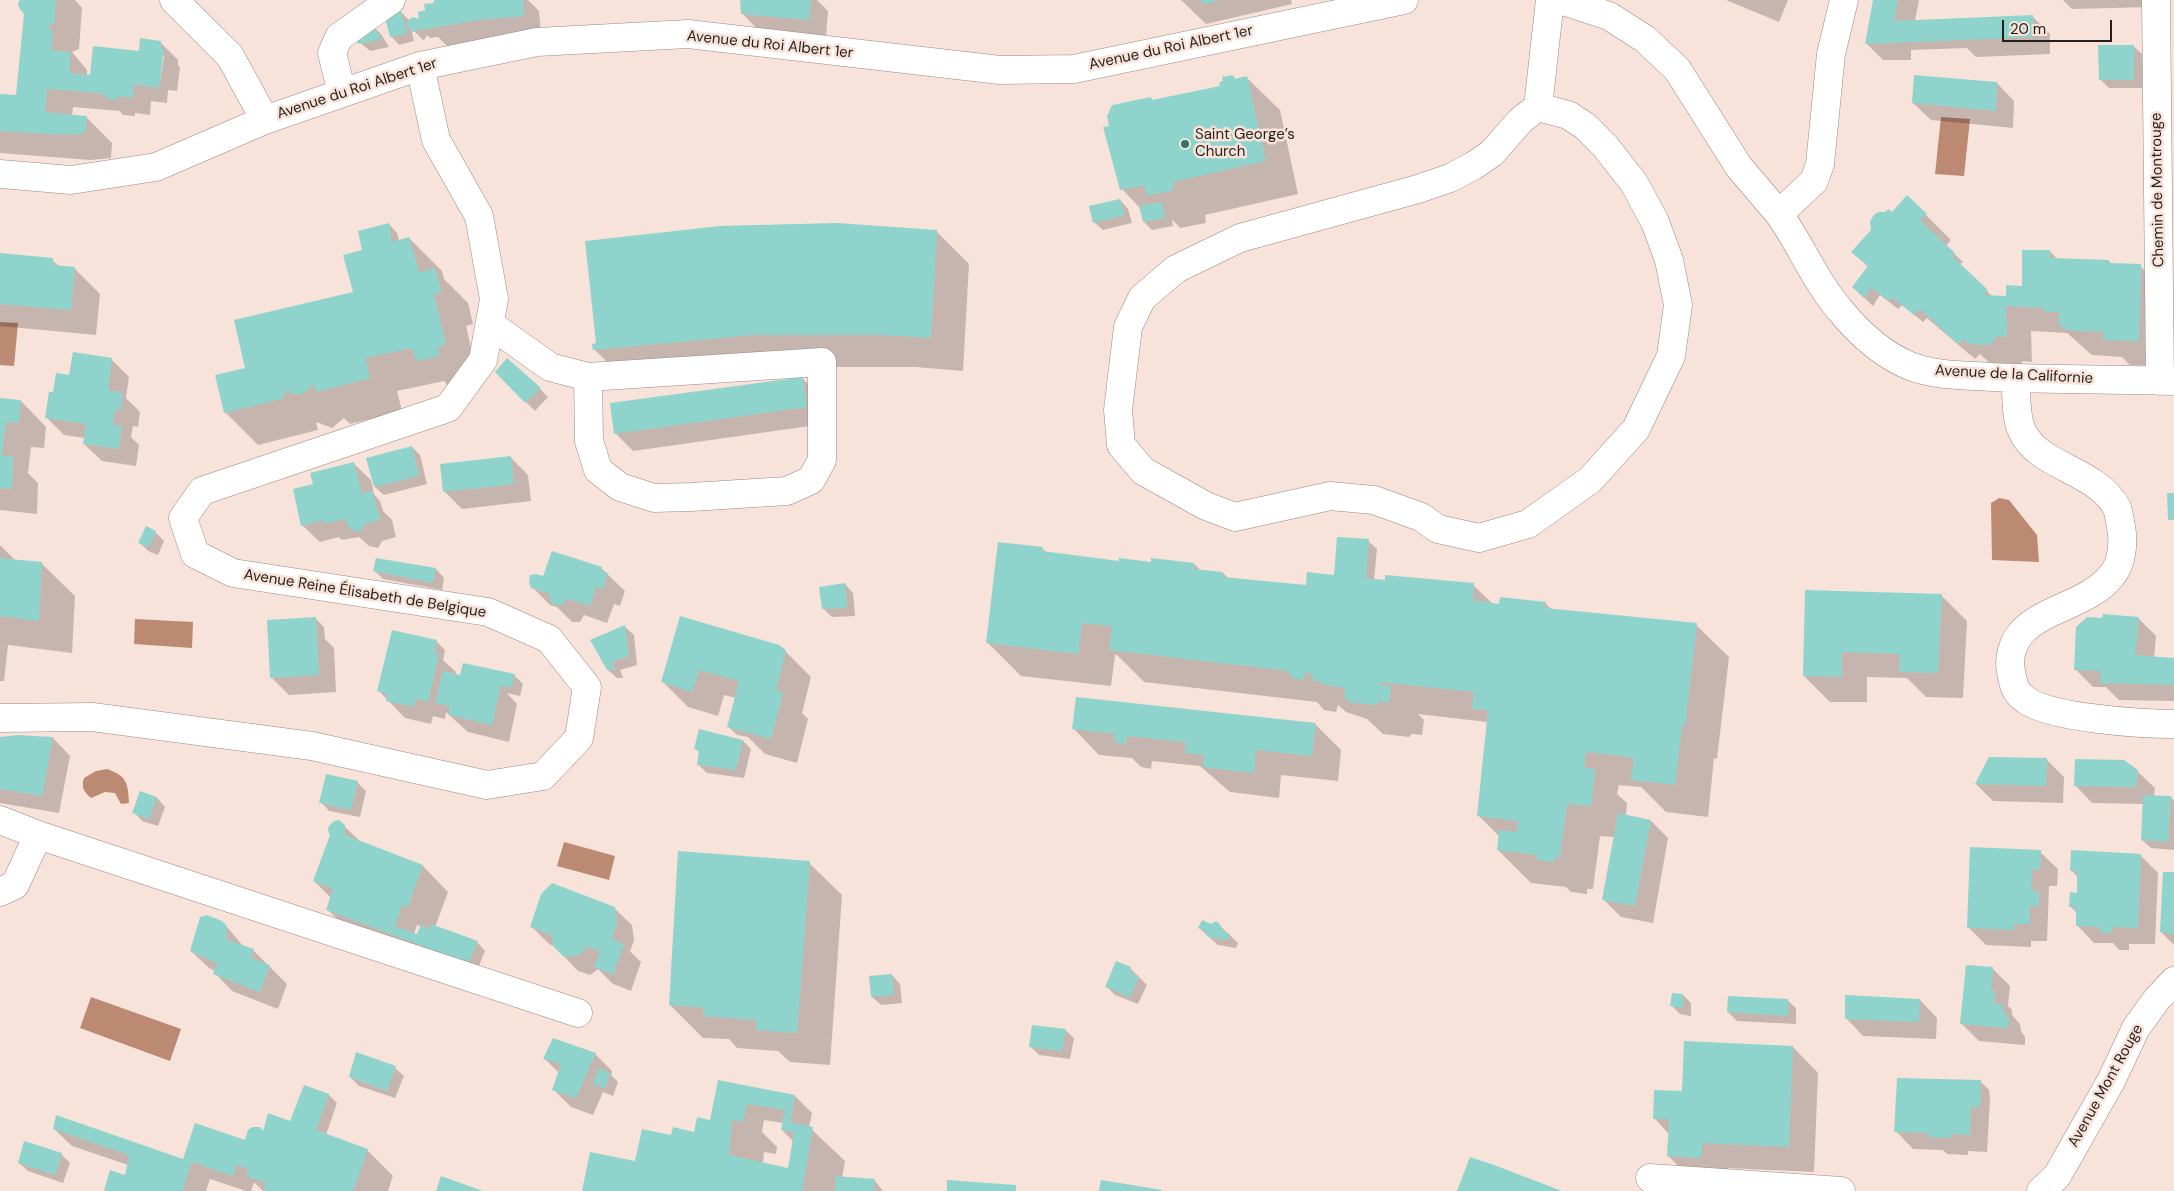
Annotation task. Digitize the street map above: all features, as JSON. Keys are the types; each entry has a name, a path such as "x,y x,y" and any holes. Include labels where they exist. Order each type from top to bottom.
{"street":[{"path":"174,0 230,56 265,120"},
{"path":"342,93 332,53 339,37 391,0"},
{"name":"Avenue du Roi Albert 1er","path":"0,174 71,180 156,167 265,120 420,66 538,42 688,34 1000,70 1074,69 1404,0"},
{"path":"1538,107 1568,115 1585,126 1605,146 1634,182 1658,229 1669,260 1678,305 1671,356 1636,429 1590,480 1528,524 1479,538 1438,529 1421,517 1374,500 1330,496 1235,517 1206,506 1143,471 1121,445 1118,410 1128,327 1142,298 1176,268 1240,238 1418,189 1450,178 1492,153 1521,120 1538,107 1550,0"},
{"path":"1560,0 1609,16 1645,39 1677,69 1740,166 1779,214 1814,182 1820,164 1831,54 1844,0"},
{"name":"Chemin de Montrouge","path":"2156,0 2167,381"},
{"name":"Avenue Reine Élisabeth de Belgique","path":"0,718 92,717 302,745 487,786 543,776 579,738 587,687 549,639 488,612 234,573 195,554 183,518 202,491 448,408 482,360 494,299 479,216 436,140 420,66"},
{"name":"Avenue de la Californie","path":"1779,214 1797,239 1820,283 1839,310 1862,333 1890,356 1911,366 1941,374 2015,378 2167,381"},
{"path":"490,324 550,367 588,377 822,362 822,460 811,480 787,491 654,498 620,487 598,470 589,441 588,377"},
{"path":"2015,378 2021,430 2030,443 2043,454 2088,478 2106,494 2117,509 2122,534 2120,558 2114,573 2098,589 2045,616 2024,630 2012,646 2009,664 2014,689 2026,700 2043,709 2142,724 2174,724"},
{"path":"0,820 38,835 578,1013"},
{"path":"0,892 15,885 38,835"},
{"name":"Avenue Mont Rouge","path":"2041,1191 2057,1176 2111,1080 2136,1028 2157,999 2174,981"},
{"path":"1650,1178 1841,1191"}],"shaded area":[{"path":"1941,117 1970,119 1964,176 1935,174"},
{"path":"0,322 18,323 14,366 0,365"},
{"path":"1999,498 2009,500 2037,535 2039,562 1992,560 1991,503"},
{"path":"135,619 193,622 192,648 134,644"},
{"path":"107,769 119,774 125,781 129,803 121,804 115,793 105,792 91,798 85,791 83,787 84,778 96,771"},
{"path":"564,842 615,856 609,880 557,866"},
{"path":"91,997 181,1029 170,1061 80,1028"}],"building":[{"path":"20,0 56,0 54,24 48,26 53,33 51,50 70,52 70,73 90,75 93,46 139,51 140,38 161,41 161,48 164,49 159,88 134,84 133,98 118,96 118,100 105,98 105,95 89,92 47,89 45,112 87,116 85,133 64,135 0,131 0,94 16,95 24,14 19,8 18,3"},
{"path":"434,0 523,0 524,16 479,20 420,30 419,26 417,31 413,32 407,26 407,21 413,17 419,19 418,12 425,10 424,4 434,3"},
{"path":"740,0 811,0 809,20 741,14"},
{"path":"1201,0 1218,0 1218,1 1203,4"},
{"path":"1873,0 1898,0 1894,21 2033,15 2034,37 1865,44"},
{"path":"401,11 407,33 390,37 385,18"},
{"path":"372,24 382,39 360,44 356,42"},
{"path":"2098,45 2134,45 2134,80 2099,80"},
{"name":"Saint George’s Church","path":"1233,75 1234,79 1247,76 1266,161 1173,182 1174,190 1146,196 1144,185 1120,190 1103,127 1109,126 1107,116 1112,105 1151,97 1152,100 1220,86 1219,82 1223,81 1222,77"},
{"path":"1914,75 1997,82 1996,111 1912,103"},
{"path":"1907,195 1927,214 1920,221 1955,253 1952,256 1988,290 1983,295 2006,296 2006,285 2022,286 2022,250 2050,250 2050,258 2109,260 2109,263 2141,264 2139,341 2103,340 2104,332 2065,330 2066,327 2059,327 2059,312 2044,312 2044,308 2006,306 2007,337 1997,336 1991,345 1969,344 1963,339 1958,344 1920,309 1914,315 1893,298 1889,301 1871,288 1864,298 1852,287 1868,266 1851,252 1871,230 1870,221 1874,215 1889,209 1892,212"},
{"path":"1120,199 1125,215 1093,223 1089,206"},
{"path":"1162,202 1165,218 1143,222 1139,206"},
{"path":"389,223 392,242 409,237 419,272 435,268 441,292 434,294 446,345 437,347 440,356 416,361 412,348 365,358 370,378 316,392 313,383 307,391 299,395 284,391 285,398 224,413 215,375 245,368 234,320 353,292 343,255 362,250 358,231"},
{"path":"837,223 937,230 931,338 881,335 753,335 593,350 592,344 596,343 585,241 720,226"},
{"path":"0,253 53,258 53,265 75,267 71,310 0,304"},
{"path":"73,352 112,358 108,390 123,393 121,410 115,409 113,425 122,426 119,449 83,444 86,424 45,418 49,392 53,392 56,373 69,375"},
{"path":"507,358 541,388 525,403 495,372"},
{"path":"803,377 807,407 614,434 610,403"},
{"path":"0,398 21,400 19,423 6,422 2,456 13,456 12,489 0,488"},
{"path":"412,446 419,476 374,487 366,458"},
{"path":"511,456 514,484 443,492 440,464"},
{"path":"354,462 362,494 372,491 380,520 365,524 360,532 350,529 345,519 324,524 323,520 301,526 293,489 313,484 310,473"},
{"path":"2167,493 2174,493 2174,520 2168,520"},
{"path":"146,526 156,531 149,547 138,543"},
{"path":"1337,537 1369,539 1366,578 1385,580 1385,575 1474,583 1473,600 1499,604 1500,597 1546,602 1545,608 1697,623 1685,727 1682,726 1675,785 1631,780 1634,758 1586,752 1584,768 1595,769 1591,806 1567,804 1560,857 1555,857 1554,862 1537,860 1537,855 1497,850 1499,830 1517,832 1518,821 1477,816 1488,710 1472,709 1474,692 1381,682 1380,685 1391,686 1389,703 1379,701 1376,705 1349,702 1344,696 1345,688 1325,685 1311,680 1313,674 1305,672 1304,680 1290,677 1289,671 1109,650 1112,626 1082,623 1078,654 986,643 998,542 1043,547 1042,551 1119,561 1119,558 1151,562 1151,558 1194,563 1194,569 1223,572 1223,577 1306,585 1307,572 1334,575"},
{"path":"552,551 602,567 601,571 608,573 603,589 596,587 590,606 566,599 562,605 553,605 549,599 550,594 531,588 529,582 530,575 543,576"},
{"path":"0,558 42,562 39,621 0,616"},
{"path":"376,558 436,568 433,583 373,571"},
{"path":"845,583 847,608 822,609 819,587"},
{"path":"1805,590 1942,594 1938,673 1899,672 1900,654 1842,652 1842,677 1803,676"},
{"path":"2103,614 2139,617 2135,655 2174,658 2174,685 2100,683 2101,671 2074,670 2076,627 2087,617 2102,618"},
{"path":"680,616 779,645 786,650 776,690 783,692 771,739 727,727 739,681 699,670 692,692 661,682"},
{"path":"316,617 319,675 270,678 267,620"},
{"path":"625,625 629,656 612,662 615,670 607,670 590,640"},
{"path":"392,630 437,640 434,653 439,654 428,702 416,699 414,707 386,701 387,694 377,691"},
{"path":"463,663 515,674 511,688 501,685 492,725 449,715 449,706 435,703 443,671 460,675"},
{"path":"1076,697 1316,723 1312,756 1256,750 1254,773 1203,767 1204,755 1185,753 1186,742 1127,736 1126,744 1114,742 1115,734 1072,729"},
{"path":"699,729 743,740 736,770 697,765 699,750 694,749"},
{"path":"18,735 53,737 42,796 0,789 0,737"},
{"path":"1989,757 2047,758 2046,786 1975,784"},
{"path":"2075,759 2124,760 2138,770 2136,787 2074,786"},
{"path":"326,774 358,781 351,810 319,803"},
{"path":"140,791 157,797 149,819 132,813"},
{"path":"2143,795 2171,796 2168,842 2141,840"},
{"path":"1618,813 1651,820 1635,906 1602,900"},
{"path":"339,820 345,825 345,835 423,865 408,907 402,905 395,926 417,934 421,925 430,929 431,924 478,941 468,963 326,910 333,889 313,881 330,835 329,826 334,821"},
{"path":"1970,847 2041,850 2040,869 2032,870 2031,890 2039,891 2039,906 2030,906 2030,924 2014,924 2014,930 1967,928"},
{"path":"2071,850 2141,854 2138,928 2112,927 2112,933 2100,933 2100,927 2076,926 2076,907 2069,907 2070,892 2077,893 2077,871 2070,871"},
{"path":"678,851 810,861 797,1033 756,1030 757,1020 703,1016 704,1008 669,1005"},
{"path":"2163,872 2174,872 2174,934 2160,932"},
{"path":"552,883 615,907 617,923 612,939 624,944 613,975 594,967 600,951 585,946 585,950 577,956 564,957 553,946 552,935 530,927 541,894"},
{"path":"207,915 222,921 227,926 227,940 254,949 251,958 270,965 260,992 213,974 217,963 190,951 200,917"},
{"path":"1202,920 1211,924 1216,921 1220,924 1222,930 1230,934 1227,940 1208,937 1205,931 1198,928"},
{"path":"1116,961 1131,967 1129,972 1139,976 1130,997 1105,987"},
{"path":"1966,965 1993,967 1991,990 1995,991 1994,1004 2003,1005 2004,1013 2009,1018 2008,1028 1960,1024"},
{"path":"892,974 894,995 871,997 869,976"},
{"path":"1672,993 1683,994 1683,1008 1670,1006"},
{"path":"1845,995 1920,999 1919,1022 1845,1019"},
{"path":"1728,996 1788,999 1788,1016 1727,1012"},
{"path":"1032,1025 1066,1029 1062,1051 1029,1047"},
{"path":"553,1038 596,1053 576,1098 552,1090 561,1064 543,1059"},
{"path":"1684,1041 1793,1046 1789,1147 1702,1143 1702,1158 1667,1156 1669,1119 1653,1119 1654,1090 1682,1091"},
{"path":"356,1052 396,1066 387,1091 349,1077"},
{"path":"599,1068 610,1073 605,1088 593,1084"},
{"path":"1897,1078 1981,1080 1980,1107 1971,1107 1970,1135 1951,1134 1951,1138 1928,1137 1928,1133 1894,1132"},
{"path":"718,1080 795,1095 790,1122 813,1127 802,1191 582,1191 590,1152 635,1161 642,1129 671,1135 673,1127 694,1132 697,1117 710,1120","holes":["747,1104 785,1110 781,1130 794,1132 788,1168 729,1155 732,1120 743,1122"]},
{"path":"304,1085 329,1094 316,1130 368,1149 353,1191 264,1191 266,1183 246,1176 248,1169 236,1165 233,1176 192,1162 182,1191 107,1191 104,1190 110,1170 125,1175 129,1155 53,1129 56,1115 183,1159 195,1123 245,1140 248,1130 252,1127 260,1127 263,1131 268,1113 290,1121"},
{"path":"24,1141 62,1153 55,1175 18,1163"},
{"path":"1470,1157 1494,1165 1562,1191 1457,1191"},
{"path":"441,1176 483,1191 436,1191"},
{"path":"836,1176 875,1179 874,1191 835,1191"},
{"path":"947,1180 1016,1185 1016,1191 947,1191"},
{"path":"1101,1180 1162,1190 1162,1191 1099,1191"}],"place":[{"name":"Saint George’s Church","path":"1185,144"}]}
